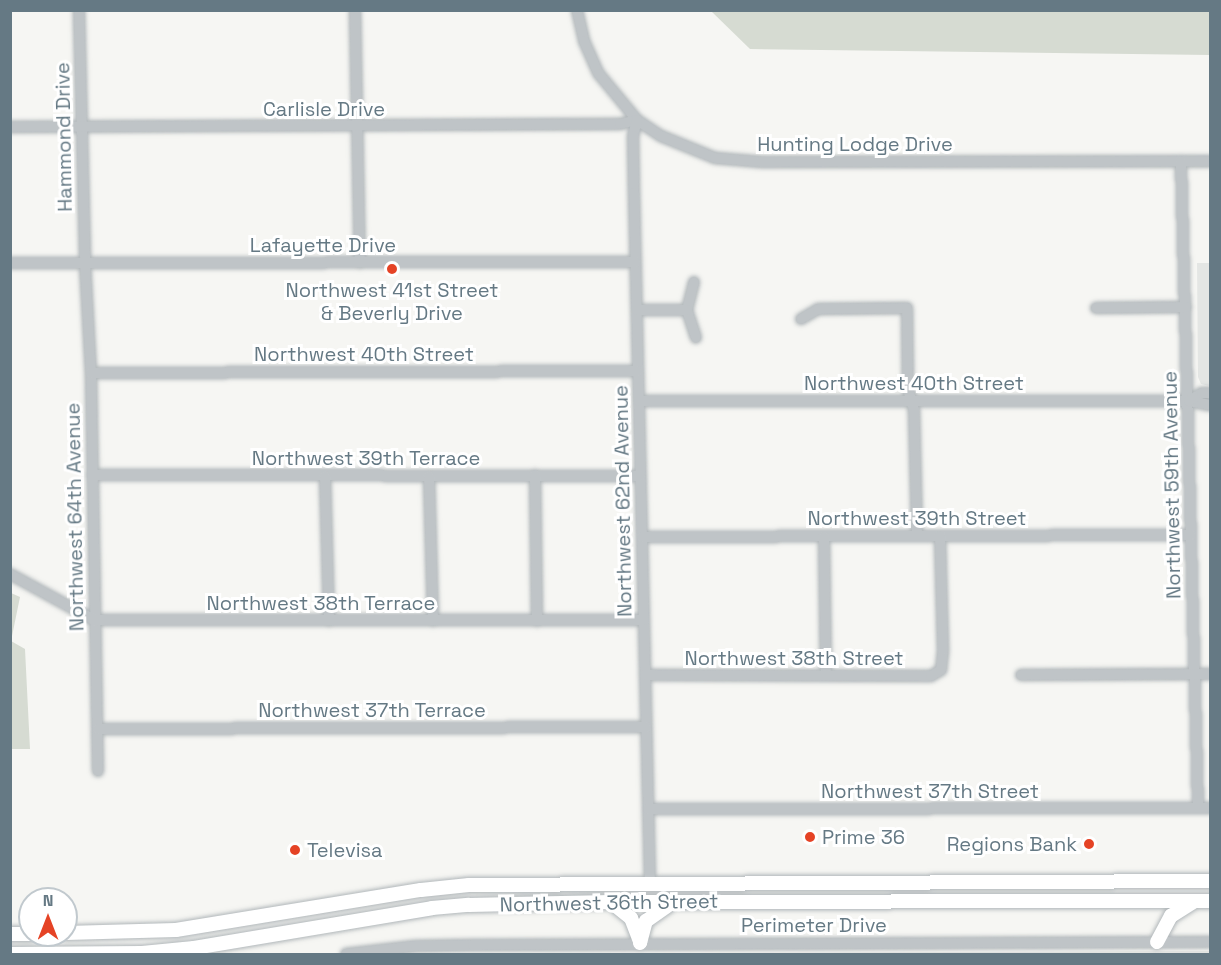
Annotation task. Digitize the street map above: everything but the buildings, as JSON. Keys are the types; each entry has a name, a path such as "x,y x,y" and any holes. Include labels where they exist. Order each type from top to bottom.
{"main road":[{"path":"927,881 927,901"},
{"path":"1131,901 1149,890 1155,881 1162,890 1179,901"},
{"name":"Northwest 36th Street","path":"78,933 158,932 222,924 429,889 492,884 1210,881"},
{"path":"429,889 432,908"},
{"path":"1157,942 1171,916 1195,901"},
{"name":"Northwest 36th Street","path":"10,954 109,953 216,945 432,908 611,902 1210,901"},
{"path":"611,902 631,918 640,949"},
{"path":"640,949 646,921 673,902"},
{"path":"109,933 109,953"}],"street":[{"name":"Hammond Drive","path":"79,10 85,263"},
{"path":"355,10 360,263"},
{"name":"Hunting Lodge Drive","path":"577,10 584,41 599,74 637,120 691,150 715,158 739,161 1210,161"},
{"name":"Carlisle Drive","path":"10,127 358,127 620,124 637,120"},
{"name":"Northwest 62nd Avenue","path":"637,120 633,136 635,262 650,882"},
{"name":"Northwest 59th Avenue","path":"1181,161 1198,808"},
{"name":"Lafayette Drive","path":"10,263 635,262"},
{"name":"Northwest 64th Avenue","path":"85,263 91,373 94,620 99,771"},
{"path":"694,282 687,310 696,338"},
{"path":"1096,308 1186,307"},
{"path":"801,319 818,309 907,308 908,389 914,410 917,536"},
{"path":"637,310 687,310"},
{"name":"Northwest 40th Street","path":"91,373 638,371"},
{"name":"Northwest 40th Street","path":"1189,401 1202,393 1210,393"},
{"name":"Northwest 40th Street","path":"639,401 1189,401 1210,405"},
{"name":"Northwest 39th Terrace","path":"92,475 640,476"},
{"path":"325,476 329,621"},
{"path":"429,476 433,621"},
{"path":"535,476 537,621"},
{"name":"Northwest 39th Street","path":"642,537 1191,535"},
{"name":"Northwest 38th Street","path":"645,675 931,676 941,670 940,536"},
{"path":"824,537 826,674"},
{"name":"Northwest 38th Terrace","path":"10,574 94,620 644,620"},
{"path":"1021,675 1210,674"},
{"name":"Northwest 37th Terrace","path":"98,729 646,727"},
{"name":"Northwest 37th Street","path":"649,809 1210,808"},
{"name":"Perimeter Drive","path":"346,954 416,946 640,949 1210,942"}],"shaded area":[{"path":"711,11 1210,11 1210,55 750,49"},
{"path":"1197,263 1210,263 1210,386 1201,384 1198,377"},
{"path":"11,593 20,597 11,641"},
{"path":"11,641 25,649 30,749 11,749"},
{"path":"1210,951 1210,954 463,954"}],"place":[{"name":"Northwest 41st Street & Beverly Drive","path":"392,269"},
{"name":"Prime 36","path":"810,837"},
{"name":"Regions Bank","path":"1089,844"},
{"name":"Televisa","path":"295,850"}]}
